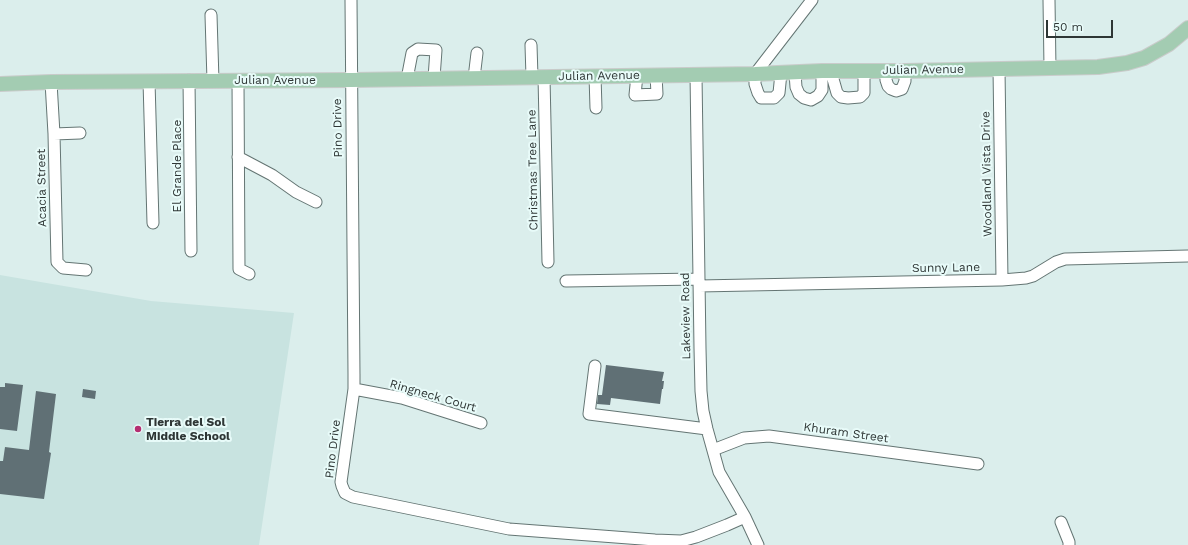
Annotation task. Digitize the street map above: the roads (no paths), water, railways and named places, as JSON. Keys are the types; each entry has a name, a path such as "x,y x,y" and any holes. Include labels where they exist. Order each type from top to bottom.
{"main road":[{"name":"Julian Avenue","path":"0,84 189,80 352,80 696,75 1108,67 1136,61 1152,54 1177,38 1188,28"}],"street":[{"name":"Pino Drive","path":"350,0 354,389 342,482 345,492 353,498 509,529 681,543 745,517"},
{"path":"781,73 779,93 774,98 761,98 755,84 755,74 812,0"},
{"path":"1049,0 1050,68"},
{"path":"211,14 213,81"},
{"name":"Christmas Tree Lane","path":"531,45 538,77 548,262"},
{"path":"407,79 412,53 418,49 436,50 434,78"},
{"path":"474,78 477,53"},
{"name":"Woodland Vista Drive","path":"999,69 1002,280"},
{"path":"886,71 888,86 896,91 902,89 905,71"},
{"path":"826,72 837,93 841,97 848,98 860,97 864,93 864,72"},
{"path":"795,73 797,91 804,98 811,100 818,96 822,90 826,72"},
{"path":"637,75 635,95 657,94 656,75"},
{"name":"Lakeview Road","path":"696,75 701,385 704,411 707,429 719,472 745,517 758,545"},
{"path":"595,76 596,108"},
{"name":"El Grande Place","path":"189,80 191,251"},
{"path":"238,80 239,269 249,274"},
{"path":"150,81 153,223"},
{"name":"Acacia Street","path":"51,82 54,134 57,262 63,268 86,270"},
{"path":"54,134 80,133"},
{"path":"238,157 272,176 296,192 316,202"},
{"name":"Sunny Lane","path":"566,281 699,282 1002,280 1033,276 1056,262 1065,259 1188,256"},
{"path":"595,366 589,414 707,429"},
{"name":"Ringneck Court","path":"354,389 402,398 481,424"},
{"name":"Khuram Street","path":"713,450 744,438 768,436 978,464"},
{"path":"1061,522 1069,545"}],"place":[{"name":"Tierra del Sol Middle School","path":"138,429"}]}
